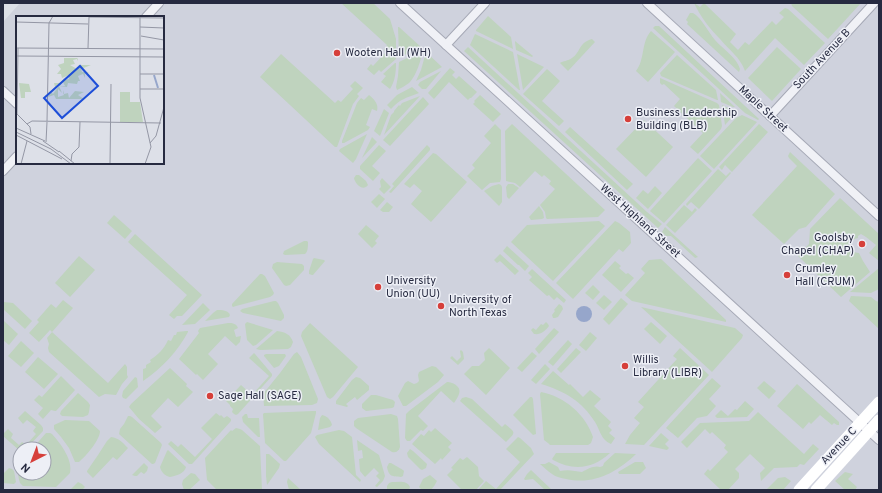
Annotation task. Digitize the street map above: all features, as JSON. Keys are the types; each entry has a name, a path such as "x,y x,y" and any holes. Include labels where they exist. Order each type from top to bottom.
{"street":[{"path":"147,16 159,3"},
{"name":"West Highland Street","path":"400,3 879,440"},
{"path":"446,45 485,3"},
{"name":"Maple Street","path":"647,3 879,216"},
{"name":"South Avenue B","path":"770,116 874,3"},
{"path":"3,91 16,103"},
{"path":"3,170 16,157"},
{"name":"Avenue C","path":"799,490 879,402"},
{"name":"Avenue C","path":"816,490 879,420"}],"shaded area":[{"name":"University of North Texas","path":"20,3 879,3 879,490 3,490 3,22"}],"green space":[{"path":"341,3 373,3 390,19 396,39 396,59 381,72 379,70 374,75 367,69 371,64 373,66 386,52 384,50 387,45"},
{"path":"694,3 700,7 704,3 736,34 730,42 738,50 745,42 749,45 772,21 776,25 784,17 779,13 785,8 788,9 825,43 804,65 775,38 745,71 737,58 716,35 699,13"},
{"path":"791,3 861,3 828,39 792,6"},
{"path":"690,13 693,13 699,18 715,40 733,57 740,69 739,72 687,24 688,22 686,20"},
{"path":"488,16 511,37 513,49 476,31"},
{"path":"655,26 659,26 759,119 758,120 745,113 653,28"},
{"path":"399,27 421,47 400,57"},
{"path":"651,31 675,52 648,82 636,71 641,62 646,40"},
{"path":"475,34 513,52 520,90 470,45"},
{"path":"592,39 595,42 568,71 560,63 575,56 584,43"},
{"path":"515,41 533,56 532,57 516,50"},
{"path":"468,47 647,212 662,224 658,228 464,51"},
{"path":"777,47 801,69 772,101 748,78"},
{"path":"419,52 422,53 413,77 409,83 397,90 396,87 399,62"},
{"path":"426,52 442,67 416,81 421,70"},
{"path":"281,54 335,103 338,100 341,102 353,89 350,86 355,81 363,88 357,94 359,96 353,104 337,147 335,147 260,77"},
{"path":"517,54 544,67 523,90"},
{"path":"677,55 716,90 718,100 661,76 660,73"},
{"path":"395,63 395,77 390,89 381,82 386,76 383,74"},
{"path":"450,68 455,72 452,75 456,79 459,76 477,92 468,100 449,82 434,99 428,93"},
{"path":"547,69 560,81 542,101 564,121 559,126 523,94"},
{"path":"441,71 426,89 422,89 418,85 420,82"},
{"path":"660,78 719,105 722,126 721,129 698,154 690,147 703,133 674,106 680,99 664,84 662,85 660,83"},
{"path":"412,87 419,93 400,101 391,109 387,105 397,95"},
{"path":"720,93 735,107 721,102"},
{"path":"369,95 376,102 377,106 377,111 372,109 366,125 370,127 368,130 342,143 357,103 361,98 364,100"},
{"path":"480,95 501,114 493,122 473,104"},
{"path":"420,96 384,135 391,115 399,105 400,106 402,103"},
{"path":"423,97 429,104 390,146 383,140"},
{"path":"722,105 736,112 725,125"},
{"path":"384,109 389,113 380,136 374,131"},
{"path":"742,115 757,122 714,169 700,156 736,118"},
{"path":"644,120 673,147 646,177 616,149"},
{"path":"495,124 501,130 501,179 500,182 490,183 482,190 467,176 475,168 472,165 491,143 484,136"},
{"path":"512,124 605,210 598,217 547,219 545,212 540,205 555,189 549,184 551,181 544,175 542,177 535,171 520,187 515,183 506,181 505,131"},
{"path":"759,124 768,132 732,172 725,165 722,170 719,167"},
{"path":"570,127 633,184 627,190 565,132"},
{"path":"367,134 353,163 339,151 340,149"},
{"path":"372,137 377,142 362,158"},
{"path":"379,145 386,151 372,166 380,173 373,181 360,169 360,166"},
{"path":"427,145 430,150 391,193 389,192 394,186 392,184"},
{"path":"790,152 835,194 806,227 799,229 784,244 752,215 797,166 788,156"},
{"path":"433,153 467,182 431,222 411,204 422,191 414,184 410,188 404,184"},
{"path":"698,158 712,171 664,223 650,211"},
{"path":"718,169 726,176 730,172 731,173 699,209 691,202 687,206 686,204"},
{"path":"356,175 359,175 366,181 368,185 366,187 364,188 358,185 354,178"},
{"path":"382,178 391,187 384,194 379,189 381,187 380,181"},
{"path":"499,184 502,187 502,202 499,206 484,191"},
{"path":"508,184 513,184 519,188 509,199 507,197 506,187"},
{"path":"655,186 662,193 648,209 636,198 643,190 648,194"},
{"path":"379,194 385,199 377,208 371,202"},
{"path":"840,198 879,234 879,261 869,253 876,245 866,237 861,234 858,238 852,241 850,246 851,248 853,251 859,253 870,272 841,297 798,256 809,244 810,229"},
{"path":"387,202 393,207 389,212 383,212 380,210"},
{"path":"684,205 692,212 695,208 697,210 675,233 666,225"},
{"path":"539,206 543,212 544,218 531,220 529,217"},
{"path":"114,215 132,231 125,239 107,223"},
{"path":"599,221 605,226 553,281 511,242 527,225"},
{"path":"615,221 630,232 631,243 623,252 619,249 573,299 556,283"},
{"path":"366,225 379,236 375,241 377,243 372,248 358,234"},
{"path":"665,227 698,257 695,258 671,236 666,236 662,232"},
{"path":"135,234 202,295 182,316 177,316 174,319 169,315 187,295 128,242"},
{"path":"304,241 308,242 305,254 283,254 284,251"},
{"path":"507,246 529,266 525,271 503,251"},
{"path":"500,254 519,271 515,275 500,261 497,263 494,260"},
{"path":"79,256 95,270 70,297 55,283"},
{"path":"314,258 325,261 312,275 309,274 309,271"},
{"path":"661,259 726,320 726,322 632,301 625,295 645,273 641,269 649,260"},
{"path":"615,261 621,266 619,268 634,278 621,292 602,275"},
{"path":"277,262 302,264 304,266 304,270 290,285 286,286 272,268 273,264"},
{"path":"879,268 879,289 871,293 850,292"},
{"path":"532,269 566,300 564,303 557,297 554,300 549,295 547,296 529,280 532,277 528,273"},
{"path":"260,274 265,276 274,293 273,295 233,307 232,304"},
{"path":"593,285 600,292 593,300 585,293"},
{"path":"604,295 612,302 604,310 596,303"},
{"path":"851,296 871,297 879,302 879,329 849,301"},
{"path":"621,298 628,304 609,325 603,319"},
{"path":"63,300 73,308 52,332 50,330 39,342 29,333 39,322 37,320 51,304 56,308"},
{"path":"274,301 278,303 284,315 284,318 281,321 243,313 240,311 242,309"},
{"path":"4,302 13,303 32,321 25,329 3,309"},
{"path":"203,303 210,310 195,324 182,325"},
{"path":"559,304 563,309 558,317 553,318 552,315 555,311 554,310"},
{"path":"641,307 735,328 743,335 712,372"},
{"path":"217,310 226,311 230,315 229,317 205,321 213,313"},
{"path":"3,320 18,334 9,345 3,340"},
{"path":"247,322 273,330 253,346 247,340 245,324"},
{"path":"546,322 549,326 543,332 534,334 531,330 533,328 536,330 541,324 543,325"},
{"path":"651,322 667,336 660,344 644,329"},
{"path":"228,323 237,326 238,328 234,330 236,337 241,336 240,342 236,346 225,336 208,354 218,364 203,380 179,359 199,333 198,331 200,328"},
{"path":"310,323 358,367 330,399 327,397 301,336 302,332"},
{"path":"554,328 559,332 539,354 535,349"},
{"path":"188,331 174,353 163,365 143,381 143,369 146,368 146,365 151,362 150,360 160,352 168,340 171,341 177,332"},
{"path":"277,331 289,335 293,342 291,347 288,349 256,349"},
{"path":"52,332 108,383 125,364 127,367 128,377 116,395 105,394 99,397 49,352 47,338"},
{"path":"590,332 597,338 586,351 579,345"},
{"path":"568,340 572,344 553,366 548,362"},
{"path":"21,341 34,353 21,367 8,356"},
{"path":"489,348 510,368 486,395 464,374 472,366 479,366 485,360 484,353"},
{"path":"576,348 581,352 561,373 557,369"},
{"path":"680,348 709,375 644,445 625,444 640,423 634,418 644,407 638,402 677,359 673,356"},
{"path":"461,350 463,352 464,359 458,365 450,358 452,356 457,361 461,357"},
{"path":"297,352 301,357 318,399 317,403 312,405 264,406 263,394"},
{"path":"532,352 537,356 522,372 517,368"},
{"path":"254,353 272,374 272,376 236,415 232,412 233,409 226,401 241,385 252,395 269,376 249,358"},
{"path":"266,354 285,354 286,356 279,366 274,368 264,356"},
{"path":"38,357 58,374 44,389 25,372"},
{"path":"545,364 550,369 536,384 531,380"},
{"path":"432,366 436,367 444,375 438,382 406,406 403,406 398,396 405,383 408,381 414,384 417,383 419,381 419,372"},
{"path":"170,368 187,384 186,386 193,392 178,407 168,398 151,416 162,427 155,433 139,419 129,407"},
{"path":"553,371 569,385 570,384 583,397 590,390 601,399 594,406 611,422 608,426 612,430 609,433 615,438 611,444 605,440 595,422 584,408 565,394 541,384"},
{"path":"61,376 75,390 56,411 51,410 43,419 38,414 43,408 34,400 39,395 42,397"},
{"path":"135,377 137,378 138,387 126,399 123,398 123,391"},
{"path":"356,377 360,378 369,386 369,390 357,400 355,397 346,404 348,406 347,407 336,404 336,401"},
{"path":"712,378 721,386 709,399 716,406 707,416 697,418 678,438 666,428"},
{"path":"764,381 776,391 769,399 757,388"},
{"path":"447,382 454,384 460,391 454,403 441,391 418,416 428,426 423,431 421,430 410,441 407,441 405,438 406,414"},
{"path":"797,384 839,422 839,425 834,423 832,425 820,415 811,424 809,422 803,429 777,406"},
{"path":"541,392 550,394 566,402 580,414 590,429 593,437 591,443 588,445 550,445 544,440"},
{"path":"78,393 90,405 88,415 83,417 62,416 60,414 61,411"},
{"path":"371,395 393,400 395,402 394,407 366,411 362,408 362,404"},
{"path":"466,397 472,399 502,427 505,424 513,431 513,434 506,442 460,401 462,398"},
{"path":"530,397 533,399 536,434 533,435 513,415"},
{"path":"745,401 754,409 747,417 717,418 715,416 721,410 728,416 735,409 737,410"},
{"path":"25,411 41,425 43,431 34,441 30,441 36,434 33,431 36,427 27,420 23,424 18,418"},
{"path":"316,411 311,433 286,461 284,461 265,443 264,413"},
{"path":"758,412 804,454 813,444 819,449 804,465 800,464 797,467 774,468 761,481 760,473 765,468 750,454 735,469 739,473 739,478 728,490 721,490 704,474 708,469 710,471 728,452 724,448 726,445 712,432 710,434 705,429 687,448 681,442 700,423 749,421"},
{"path":"216,413 224,418 227,416 231,419 231,421 193,463 189,464 168,444 171,441 178,447 181,444 195,457 212,439 201,428"},
{"path":"247,414 248,418 259,418 260,437 258,437 243,422 242,417"},
{"path":"391,414 397,416 398,419 400,447 396,452 392,452 354,426 354,421 358,418"},
{"path":"322,415 326,416 331,421 332,425 330,427 318,430 320,418"},
{"path":"128,416 132,417 161,443 162,445 155,463 152,464 119,434 120,429"},
{"path":"65,420 89,421 100,431 98,439 89,452 79,462 75,462 69,448 54,429 54,425"},
{"path":"236,428 242,430 260,446 262,490 217,490 207,480 205,458 231,430 232,431"},
{"path":"435,428 452,443 448,447 451,450 442,460 441,458 435,464 412,444 421,434 424,436 429,430 431,432"},
{"path":"8,429 13,434 11,438 14,441 12,441 12,444 3,436"},
{"path":"339,430 344,431 352,437 356,475 361,480 360,482 319,444 315,437 317,435"},
{"path":"46,433 50,433 66,452 70,463 70,473 56,487 23,486 20,483 20,481 52,481 52,441 39,441"},
{"path":"661,433 669,440 665,444 669,448 667,450 649,446"},
{"path":"111,437 119,440 128,448 117,460 113,457 93,478 87,471"},
{"path":"518,437 531,448 534,454 500,490 478,490 486,481 496,489 520,462 506,449"},
{"path":"357,440 379,455 385,476 383,481 377,487 375,486 380,480 376,476 379,473 374,468 365,477 360,471 359,459 363,458 362,450 358,451"},
{"path":"410,449 427,464 426,468 422,470 420,469 408,457 407,453"},
{"path":"168,450 186,467 182,473 170,477 166,476 161,471 160,467"},
{"path":"556,453 610,453 590,465 575,467 560,464 553,460 552,459"},
{"path":"615,453 636,454 621,467 595,479 576,480 557,477 540,464 549,462 558,467 560,471 569,470 582,472 593,467 603,466 604,463"},
{"path":"266,454 269,454 280,464 279,468 267,485 266,476"},
{"path":"467,457 478,467 479,476 484,481 476,490 462,490 447,475 460,458 463,460"},
{"path":"635,462 643,462 646,468 640,474 619,474 618,472"},
{"path":"144,463 148,467 144,474 141,472 137,476 132,475"},
{"path":"389,463 403,470 403,476 391,475 387,467"},
{"path":"9,468 12,469 12,481 16,482 14,484 3,483 3,474"},
{"path":"531,470 552,490 545,490 533,479 525,480 524,479 527,474"},
{"path":"845,472 853,474 848,479 857,487 855,490 845,490 835,481"},
{"path":"191,473 195,474 200,480 189,490 184,490 182,484 183,480"},
{"path":"430,475 437,481 431,489 422,490 419,487 423,479"},
{"path":"785,477 791,481 783,490 766,490 778,478"},
{"path":"288,478 301,490 289,490 287,482"},
{"path":"78,482 85,487 82,490 70,490"},
{"path":"392,482 407,483 410,487 409,490 387,490 387,486"}],"water":[{"path":"581,306 587,306 592,311 590,320 587,322 581,322 576,317 576,311"}],"place":[{"name":"Wooten Hall (WH)","path":"337,53"},
{"name":"Business Leadership Building (BLB)","path":"628,119"},
{"name":"Goolsby Chapel (CHAP)","path":"862,244"},
{"name":"Crumley Hall (CRUM)","path":"787,275"},
{"name":"University Union (UU)","path":"378,287"},
{"name":"University of North Texas","path":"441,306"},
{"name":"Willis Library (LIBR)","path":"625,366"},
{"name":"Sage Hall (SAGE)","path":"210,396"}]}
